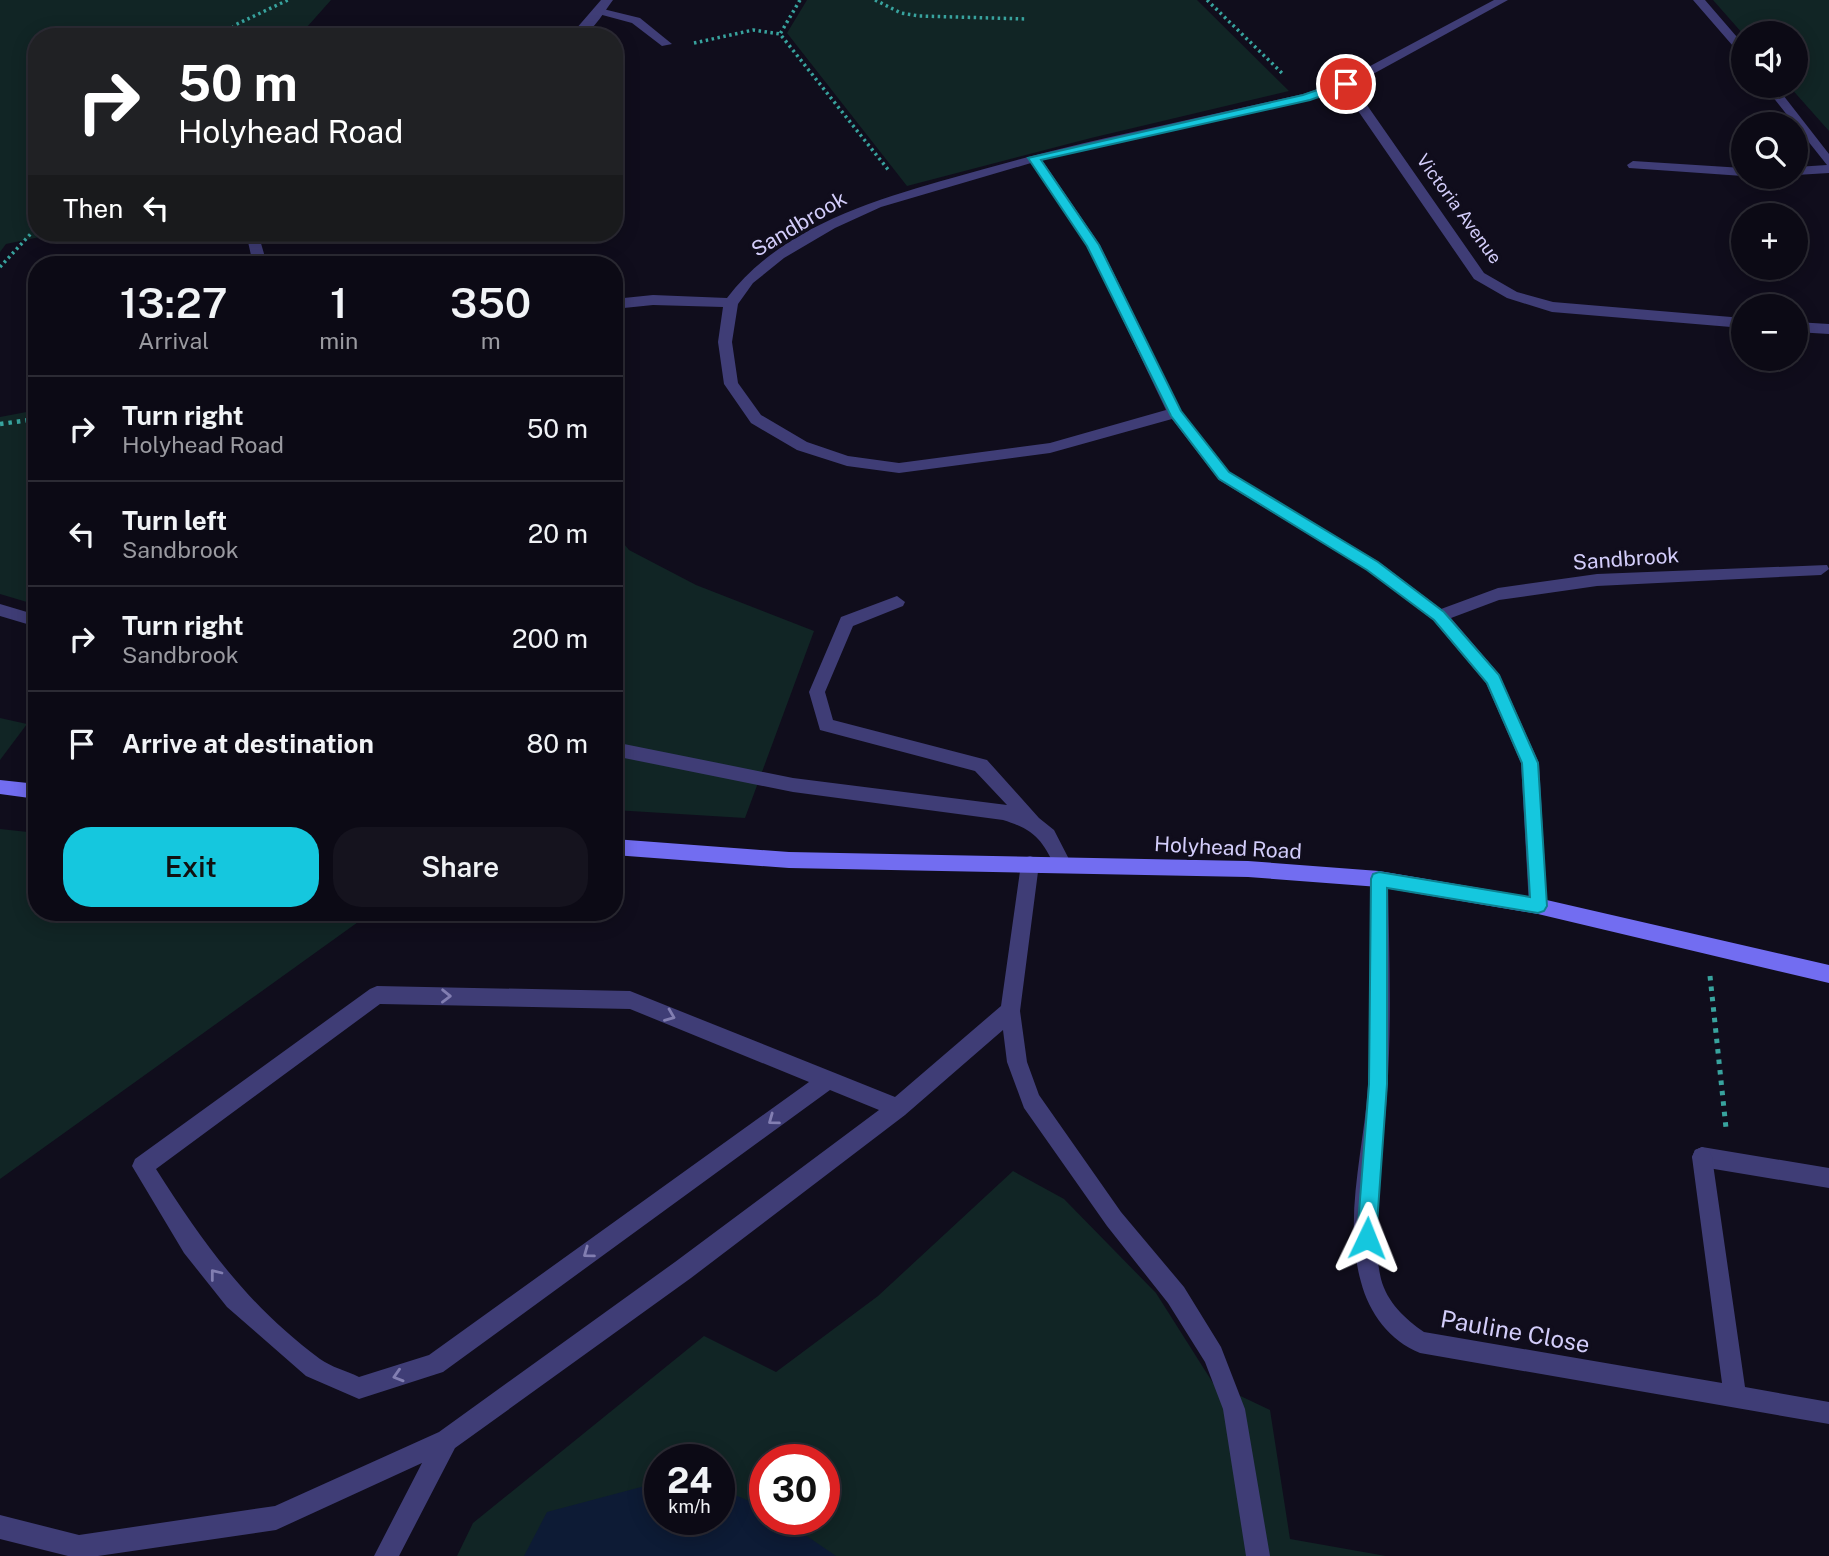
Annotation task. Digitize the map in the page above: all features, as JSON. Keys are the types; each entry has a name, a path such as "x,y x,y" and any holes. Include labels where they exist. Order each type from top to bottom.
{"main road":[{"path":"0,787 28,791"},
{"name":"Holyhead Road","path":"623,848 789,860 1248,869 1379,879 1538,906 1829,974"}],"street":[{"path":"586,28 607,0"},
{"name":"Sandbrook","path":"731,303 748,280 779,255 831,225 876,204 1034,158 1306,97 1346,84 1502,0"},
{"path":"1699,0 1731,37"},
{"path":"599,10 645,23 666,44"},
{"name":"Victoria Avenue","path":"1346,84 1479,276 1512,295 1552,307 1731,322"},
{"path":"1779,98 1829,162"},
{"path":"1034,158 1093,245 1175,413 1224,476 1373,566 1439,616 1493,679 1530,763 1538,906"},
{"path":"1633,165 1731,171"},
{"path":"1808,170 1829,169"},
{"path":"623,303 653,300 731,303 725,342 731,384 756,419 802,446 847,461 899,468 1050,448 1175,413"},
{"path":"1808,328 1829,329"},
{"name":"Sandbrook","path":"1439,616 1497,594 1597,580 1825,570"},
{"path":"897,602 847,622 817,692 826,725 981,765 1031,820 1055,840 1063,864"},
{"path":"0,610 28,618"},
{"path":"623,751 793,785 1003,812 1031,820"},
{"path":"1030,864 1010,1011 1017,1062 1031,1101 1114,1219 1176,1296 1213,1355 1234,1409 1258,1556"},
{"name":"Pauline Close","path":"1379,879 1378,1084 1366,1224 1371,1279 1381,1306 1397,1328 1420,1342 1829,1413"},
{"path":"828,1080 435,1364 359,1388 314,1367 235,1299 192,1245 142,1166 377,995 630,1000 898,1108"},
{"path":"0,1527 79,1547 276,1518 447,1440 683,1270 898,1108 1010,1011"},
{"path":"1735,1396 1702,1157 1829,1178"},
{"path":"386,1556 447,1440"}],"path":[{"path":"232,28 288,0"},
{"path":"780,34 800,0"},
{"path":"875,0 901,13 919,16 1027,19"},
{"path":"1207,0 1306,97"},
{"path":"685,45 753,30 780,34 907,195"},
{"path":"0,267 28,237"},
{"path":"0,424 28,420"},
{"path":"1707,944 1729,1162"}],"green space":[{"path":"0,0 331,0 307,27 28,28 28,239 6,244 0,252"},
{"path":"807,0 1197,0 1289,91 1091,138 907,186 787,33"},
{"path":"1713,0 1829,0 1829,131 1800,98 1808,98 1808,21 1732,21"},
{"path":"28,412 28,602 0,594 0,417"},
{"path":"623,543 629,550 696,585 814,631 745,818 623,811"},
{"path":"0,718 27,724 0,760"},
{"path":"0,829 28,832 28,921 359,921 0,1179"},
{"path":"1013,1171 1064,1199 1156,1293 1213,1383 1270,1410 1290,1539 1386,1556 457,1556 473,1523 704,1336 776,1372 878,1296"}],"water":[{"path":"644,1486 644,1535 735,1535 735,1495 749,1501 749,1535 805,1535 836,1556 524,1556 547,1512"}],"route":[{"path":"1346,84 1306,97 1034,158 1093,245 1175,413 1224,476 1373,566 1439,616 1493,679 1530,763 1538,906 1379,879 1378,1084 1367,1238"}]}
